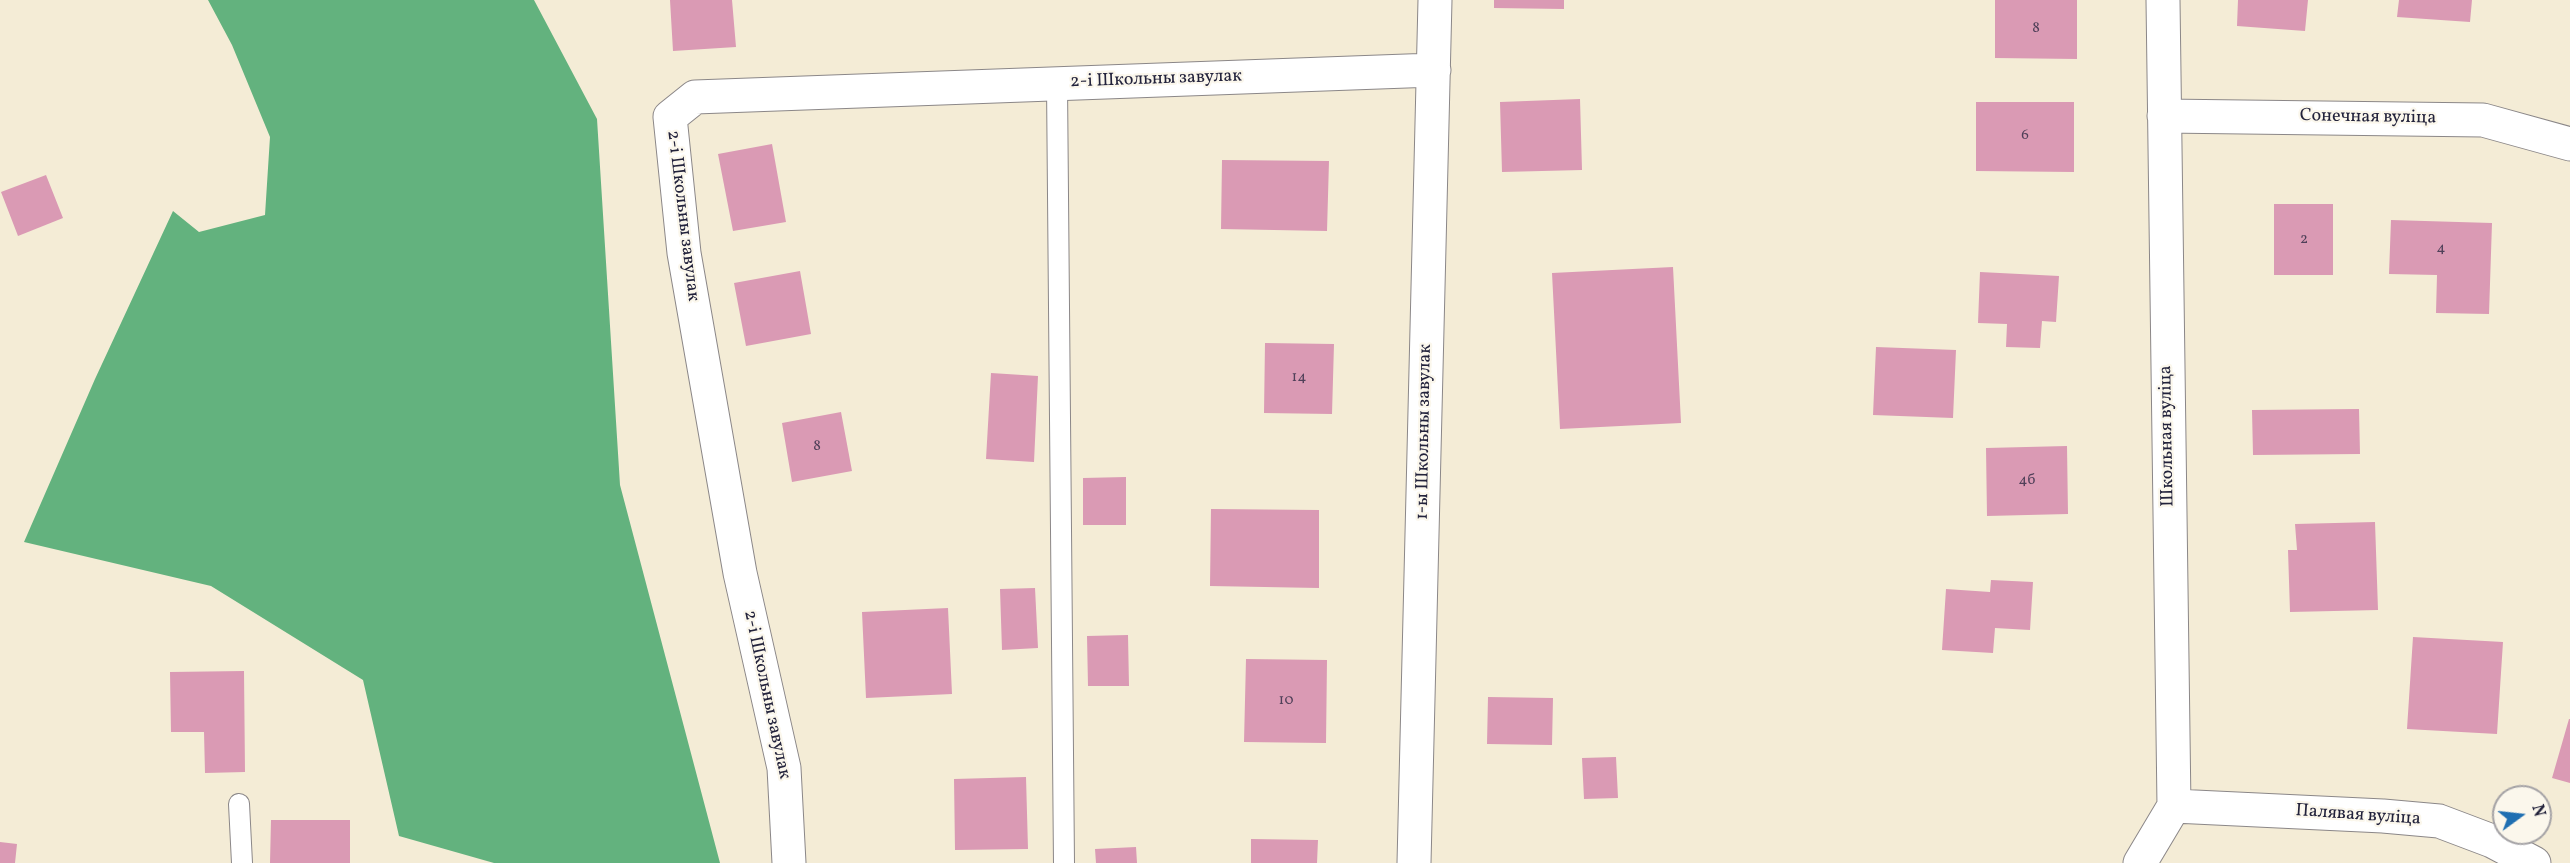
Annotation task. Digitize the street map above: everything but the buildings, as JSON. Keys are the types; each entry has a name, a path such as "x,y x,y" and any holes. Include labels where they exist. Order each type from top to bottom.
{"street":[{"name":"1-ы Школьны завулак","path":"1414,863 1436,0"},
{"name":"Школьная вуліца","path":"2163,0 2174,806"},
{"name":"2-і Школьны завулак","path":"789,863 784,768 740,573 684,253 670,117 695,97 1434,70"},
{"name":"Сонечная вуліца","path":"2164,116 2483,120 2570,144"},
{"path":"2140,863 2174,806"},
{"name":"Палявая вуліца","path":"2174,806 2383,816 2439,821 2492,840 2534,863"}],"lane":[{"path":"1057,84 1064,863"},
{"path":"239,804 242,863"}],"green space":[{"path":"208,0 534,0 597,119 620,485 720,863 494,863 399,836 363,680 211,586 24,542 95,379 173,211 199,232 265,215 270,137 232,45"}]}
